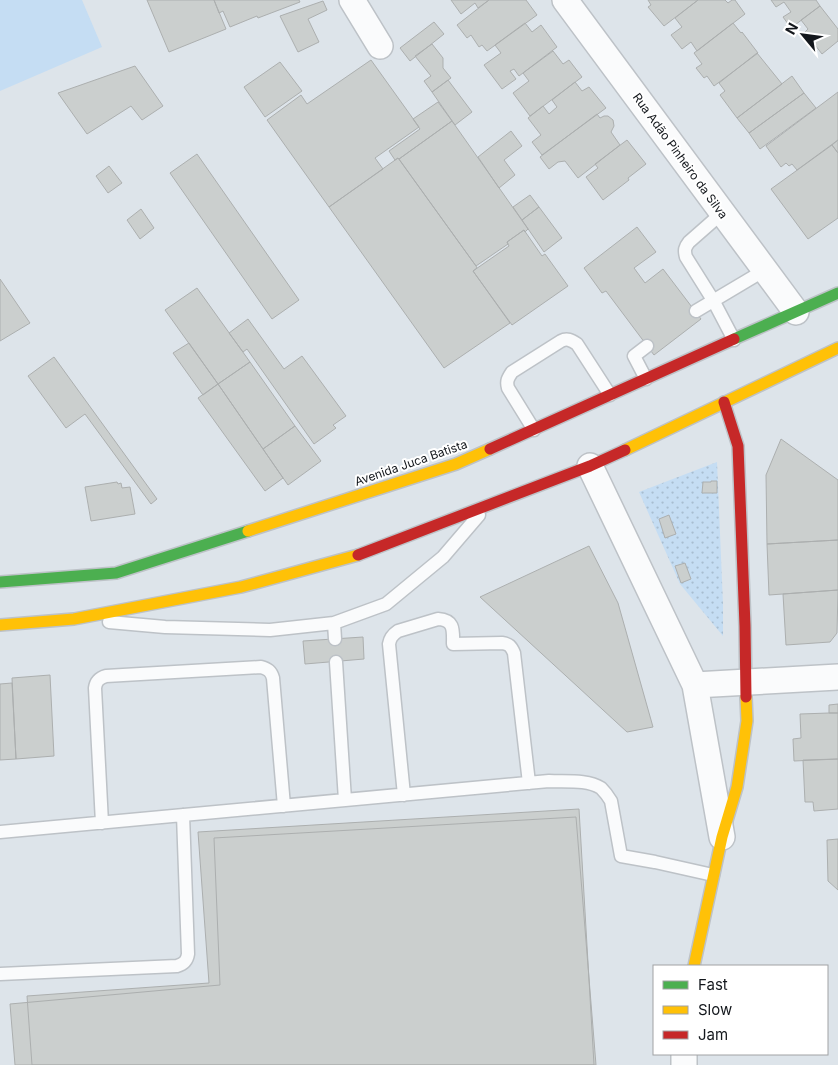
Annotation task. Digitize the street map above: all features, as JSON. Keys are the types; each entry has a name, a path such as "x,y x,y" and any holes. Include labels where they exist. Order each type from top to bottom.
{"main road":[{"name":"Avenida Juca Batista","path":"0,582 116,573 456,464 838,292"},
{"path":"0,625 74,618 250,584 358,555 590,466 838,348"},
{"path":"694,965 722,837 737,787 748,721 738,446 724,402"}],"street":[{"path":"352,0 380,46"},
{"name":"Rua Adão Pinheiro da Silva","path":"565,0 796,312"},
{"path":"590,466 696,685 722,837"},
{"path":"696,685 838,677"}],"lane":[{"path":"722,212 689,242 685,252 686,257 734,340"},
{"path":"696,311 765,270"},
{"path":"534,430 508,388 508,377 512,372 561,341 566,339 572,340 577,344 610,395"},
{"path":"646,379 634,356 647,346"},
{"path":"74,618 165,627 270,630 334,623 386,604 443,557 487,505"},
{"path":"404,794 389,644 390,638 398,632 438,619 445,619 450,623 453,630 454,644 502,642 512,648 529,783"},
{"path":"334,623 336,639"},
{"path":"336,662 345,800"},
{"path":"102,822 95,688 96,682 106,676 267,668 273,678 284,806"},
{"path":"0,832 549,781 579,782 600,788 611,801 621,856 713,875"},
{"path":"0,974 177,966 183,964 187,960 188,954 183,815"}],"shaded area":[{"path":"0,0 82,0 102,47 0,91"},
{"path":"717,462 723,636 680,584 639,492"}],"building":[{"path":"147,0 214,0 226,29 169,52"},
{"path":"214,0 299,0 300,2 230,27 223,11 219,13"},
{"path":"451,0 489,0 478,8 475,3 461,14"},
{"path":"489,0 526,0 537,15 487,51 482,45 479,47 471,35 467,38 457,25"},
{"path":"648,0 698,0 664,26 648,7 651,5"},
{"path":"698,0 725,0 728,3 735,0 745,14 697,51 691,42 682,49 671,35 682,27 675,18"},
{"path":"771,0 816,0 820,6 791,28 783,17 791,12 784,2 776,7"},
{"path":"323,1 327,10 308,19 319,42 298,52 280,16"},
{"path":"820,6 838,29 838,41 822,54 805,32 808,29 801,20"},
{"path":"434,22 444,34 410,61 400,48"},
{"path":"525,23 532,32 541,25 557,47 519,76 514,69 510,71 516,79 502,89 484,65 501,53 495,45"},
{"path":"733,23 758,53 714,86 707,76 704,78 696,68 702,64 694,53"},
{"path":"432,44 443,58 443,68 451,78 432,92 424,81 431,76 415,56"},
{"path":"553,51 563,64 569,60 582,77 530,116 513,93 529,81 523,73"},
{"path":"757,53 782,84 737,118 720,95 725,91 719,83"},
{"path":"371,60 419,127 375,158 383,169 329,207 267,120 301,95 307,104"},
{"path":"280,62 302,91 265,117 244,87"},
{"path":"135,66 163,106 142,120 131,106 87,134 58,93"},
{"path":"792,76 804,93 749,133 737,118"},
{"path":"448,80 472,112 455,125 432,92"},
{"path":"575,82 582,91 589,87 606,108 542,155 532,142 541,135 528,118 543,106 549,114 557,107 552,100"},
{"path":"838,92 838,140 797,170 792,164 789,166 786,163 781,167 766,146"},
{"path":"804,93 816,108 760,149 749,133"},
{"path":"438,102 452,121 395,160 389,151 420,129 413,119"},
{"path":"597,114 600,118 608,116 613,120 614,126 611,132 620,145 578,178 565,161 558,162 549,169 540,157"},
{"path":"452,121 528,229 507,242 508,244 476,266 399,159"},
{"path":"511,131 522,146 504,160 515,175 499,188 478,157"},
{"path":"627,140 646,164 603,200 586,177 598,168 595,164"},
{"path":"838,140 838,153 832,145"},
{"path":"832,145 838,153 838,218 808,239 771,189"},
{"path":"197,154 299,300 272,319 170,173"},
{"path":"398,158 476,266 477,268 473,271 510,323 444,368 329,207"},
{"path":"109,166 122,183 108,193 96,176"},
{"path":"530,195 539,207 522,220 513,207"},
{"path":"539,207 562,238 544,252 522,220"},
{"path":"141,209 154,228 140,239 127,220"},
{"path":"637,227 656,252 634,268 645,283 663,269 701,319 654,355 606,291 602,293 584,268"},
{"path":"524,230 542,256 545,254 568,286 512,325 473,271 509,246 507,242"},
{"path":"0,279 30,323 0,341"},
{"path":"197,288 250,362 218,384 165,310"},
{"path":"248,319 284,369 302,356 346,416 333,425 336,428 314,444 247,349 243,352 229,333"},
{"path":"189,343 218,384 203,395 173,353"},
{"path":"54,357 157,499 151,504 85,414 66,428 28,376"},
{"path":"250,362 295,426 263,449 218,384"},
{"path":"218,384 283,478 265,491 198,398"},
{"path":"295,426 321,461 288,485 263,449"},
{"path":"781,439 838,480 838,540 767,544 766,475"},
{"path":"717,481 717,493 702,493 703,482"},
{"path":"117,482 118,484 121,483 122,488 130,487 135,514 91,521 85,487"},
{"path":"669,515 676,534 665,538 659,519"},
{"path":"838,540 838,590 769,595 767,544"},
{"path":"589,546 618,603 653,727 627,732 480,597"},
{"path":"685,563 691,579 681,583 675,566"},
{"path":"838,590 837,633 830,642 786,645 783,594"},
{"path":"363,637 364,659 305,664 303,641"},
{"path":"50,675 54,756 16,759 12,678"},
{"path":"12,683 16,759 0,760 0,684"},
{"path":"838,704 838,713 829,713 829,705"},
{"path":"838,713 838,759 794,761 793,739 801,738 800,714"},
{"path":"838,759 838,809 814,811 813,802 805,802 803,760"},
{"path":"579,809 594,1065 32,1065 27,996 209,983 198,832"},
{"path":"576,817 596,1065 15,1065 10,1004 220,985 214,838"},
{"path":"838,839 838,890 828,881 827,840"}],"traffic: fast":[{"path":"734,339 838,293"},
{"path":"0,582 116,573 248,531"}],"traffic: slow":[{"path":"625,450 838,348"},
{"path":"248,531 456,464 490,449"},
{"path":"0,625 74,619 241,587 358,555"},
{"path":"694,965 722,837 737,787 747,721 746,697"}],"traffic: jam":[{"path":"490,449 734,339"},
{"path":"724,402 738,446 746,697"},
{"path":"358,555 590,466 625,450"}]}
